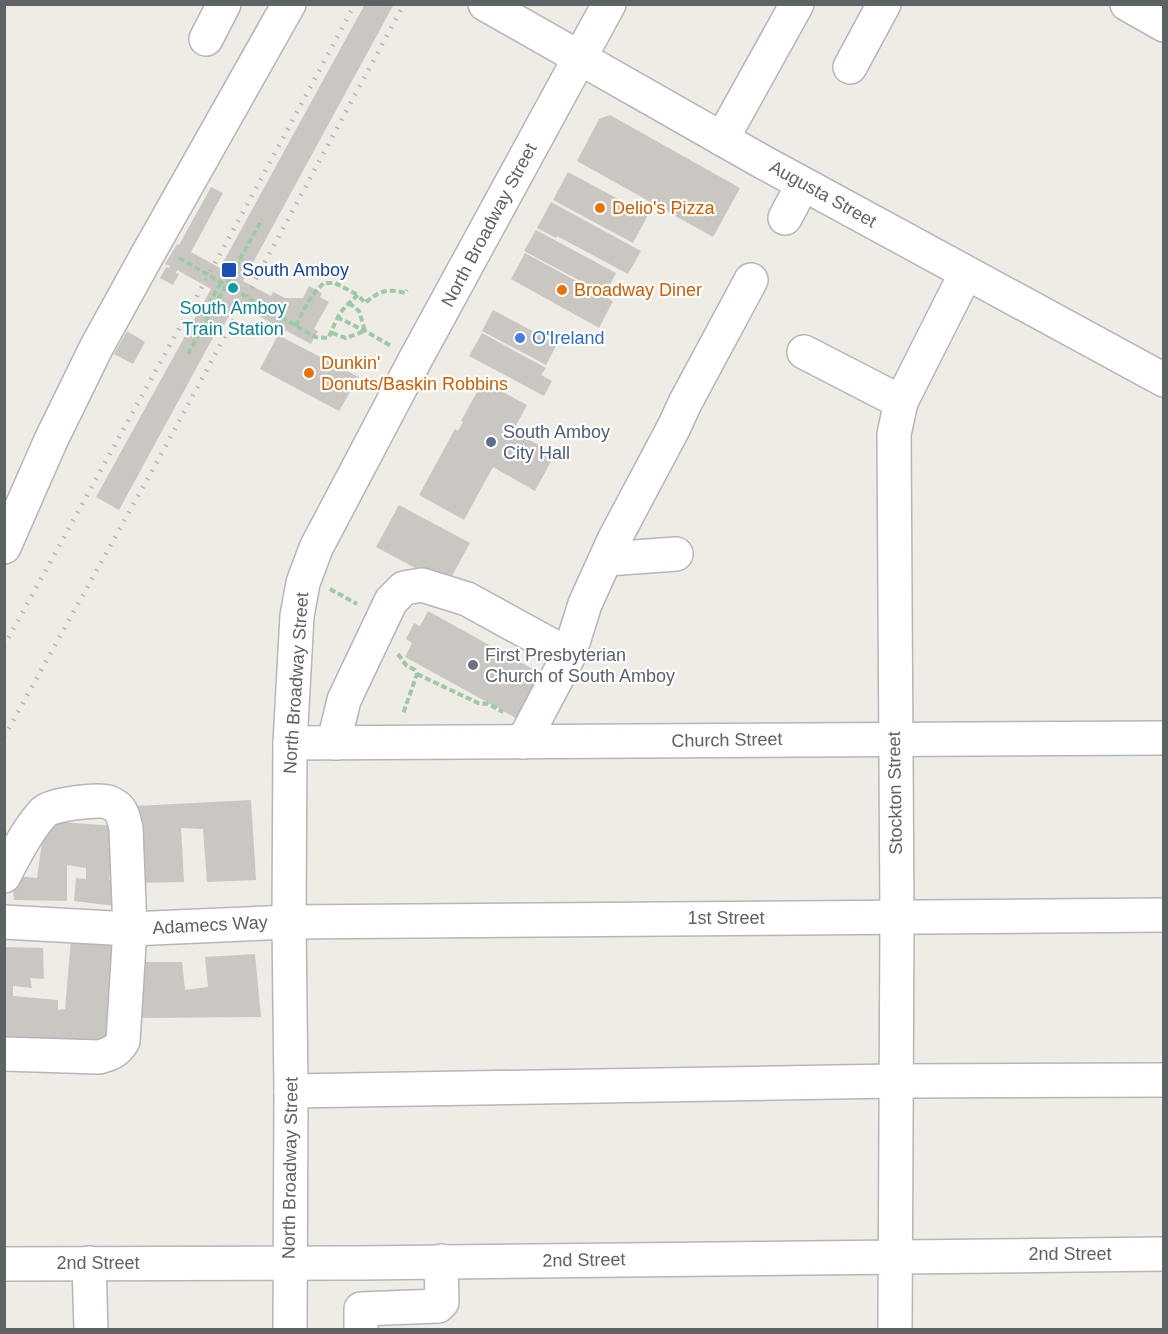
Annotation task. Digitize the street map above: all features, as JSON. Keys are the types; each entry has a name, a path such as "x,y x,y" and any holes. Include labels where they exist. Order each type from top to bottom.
{"street":[{"path":"206,39 224,4"},
{"path":"4,548 51,440 96,348 289,4"},
{"name":"Augusta Street","path":"485,4 803,184 1164,380"},
{"name":"North Broadway Street","path":"290,1329 290,743 297,616 305,576 316,548 415,360 609,4"},
{"path":"722,139 796,4"},
{"path":"850,67 884,4"},
{"path":"1127,4 1164,25"},
{"path":"785,218 803,184"},
{"name":"Stockton Street","path":"895,1329 897,917 894,434 901,402 966,273"},
{"path":"527,735 569,655 585,604 615,540 751,280"},
{"path":"804,352 901,402"},
{"path":"4,501 51,440"},
{"path":"607,559 676,554"},
{"path":"336,743 344,700 391,601 405,588 422,585 467,599 569,655"},
{"name":"Church Street","path":"290,743 394,743 527,735 895,739 1164,738"},
{"path":"4,876 46,809 58,805 97,801 108,802 118,808 123,816 126,828 130,929 123,1041 118,1049 99,1057 4,1054"},
{"name":"1st Street","path":"289,922 1164,915"},
{"name":"Adamecs Way","path":"4,922 130,929 289,922"},
{"path":"291,1091 895,1081 1164,1080"},
{"name":"2nd Street","path":"4,1264 360,1263 1164,1254"},
{"path":"360,1263 361,1319 438,1306 442,1302 441,1261"},
{"path":"89,1263 91,1329"}],"path":[{"path":"188,354 262,219"},
{"path":"179,258 315,337 328,338 337,317 358,295"},
{"path":"209,304 221,282"},
{"path":"296,326 316,290 324,283 335,283 358,295 365,303 387,290 405,293 407,290"},
{"path":"349,303 359,311 365,331"},
{"path":"337,317 415,360"},
{"path":"332,333 346,338 365,331"},
{"path":"339,594 350,600"},
{"path":"395,648 406,665 415,670 417,674 478,703 488,704 527,735"},
{"path":"394,743 417,674"}],"building":[{"path":"365,4 394,4 243,281 271,296 273,292 285,298 303,298 309,286 322,293 320,297 329,302 314,329 318,331 311,344 236,304 224,325 221,323 119,510 96,497 211,289 177,270 176,273 179,274 173,285 160,278 166,267 170,266 165,264 177,244 179,245 211,187 223,193 191,252 220,268"},
{"path":"610,115 740,188 713,237 577,161 599,119"},
{"name":"Delio's Pizza","path":"568,172 648,215 633,243 553,200"},
{"path":"551,202 641,251 628,274 557,236 556,238 537,228"},
{"path":"536,230 616,273 605,294 524,251"},
{"name":"Broadway Diner","path":"525,253 613,301 599,328 511,279"},
{"name":"O'Ireland","path":"493,310 557,344 546,365 482,331"},
{"path":"127,331 145,342 133,364 114,354"},
{"path":"482,333 546,368 541,375 552,381 544,396 469,356"},
{"name":"Dunkin' Donuts/Baskin Robbins","path":"278,335 359,377 339,411 260,369"},
{"name":"South Amboy City Hall","path":"483,381 527,405 513,431 555,454 535,491 493,467 464,520 419,495 455,429 458,431"},
{"path":"399,505 470,543 447,585 376,547"},
{"name":"First Presbyterian Church of South Amboy","path":"428,611 547,677 523,722 405,657 412,643 406,639 414,623 420,626"},
{"path":"251,800 256,880 207,882 203,829 181,828 184,882 136,883 136,806"},
{"path":"45,821 117,826 109,880 118,883 115,906 74,901 76,878 86,879 86,868 67,865 67,901 14,900 13,889 18,887 17,876 37,878"},
{"path":"71,939 117,943 107,1042 55,1038 49,1049 4,1047 4,947 43,948 44,979 30,978 32,988 13,986 13,996 58,1000 58,1010 65,1009"},
{"path":"255,954 261,1017 141,1018 137,962 182,962 185,990 208,987 205,957"}],"railway":[{"path":"4,646 355,4"},
{"path":"4,737 163,451 404,4"}],"place":[{"name":"Delio's Pizza","path":"600,208"},
{"name":"South Amboy","path":"229,270"},
{"name":"South Amboy Train Station","path":"233,288"},
{"name":"Broadway Diner","path":"562,290"},
{"name":"O'Ireland","path":"520,338"},
{"name":"Dunkin' Donuts/Baskin Robbins","path":"309,373"},
{"name":"South Amboy City Hall","path":"491,442"},
{"name":"First Presbyterian Church of South Amboy","path":"473,665"}]}
